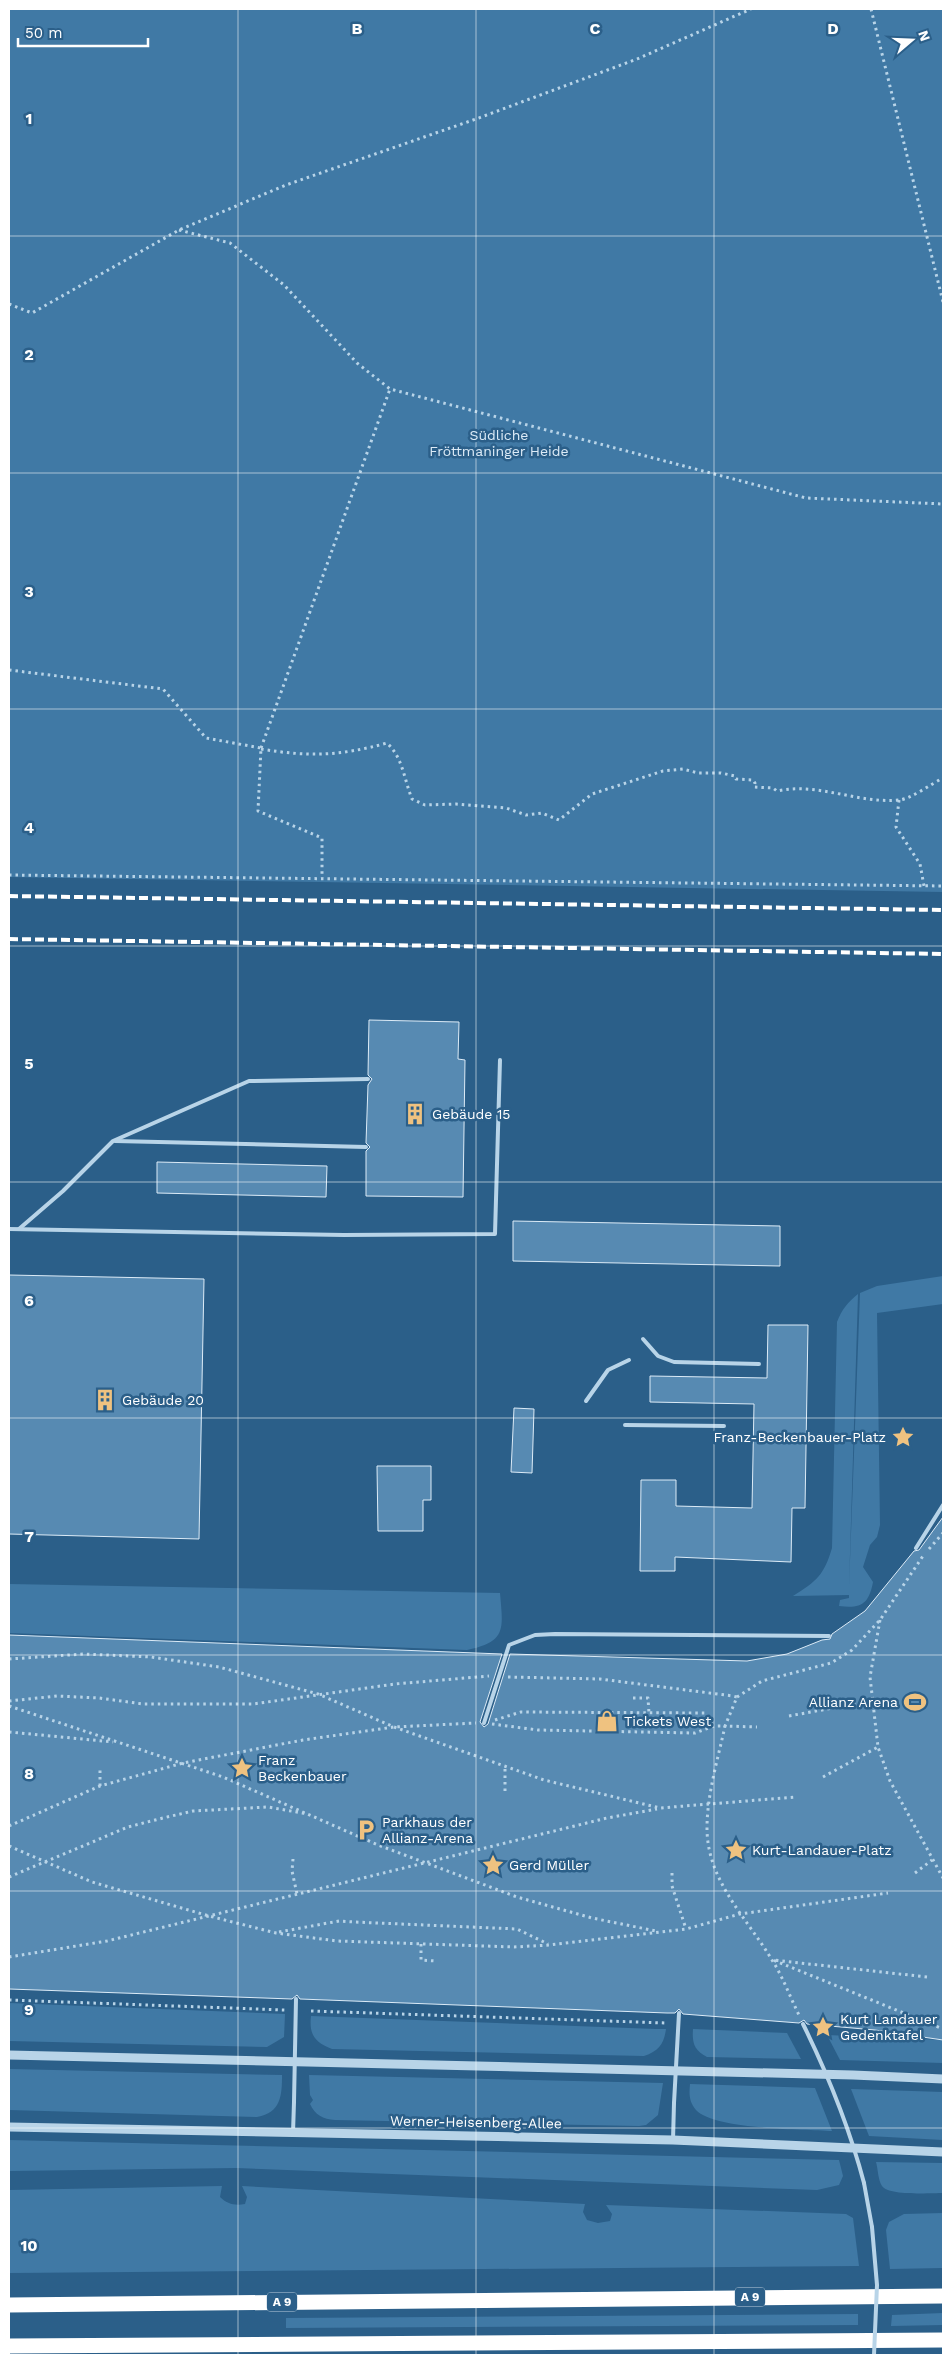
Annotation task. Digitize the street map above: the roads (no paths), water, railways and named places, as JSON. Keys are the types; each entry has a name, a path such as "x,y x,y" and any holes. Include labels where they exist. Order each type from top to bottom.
{"highway":[{"name":"A 9","path":"9,2305 943,2296"},
{"path":"9,2346 943,2340"}],"street":[{"path":"9,2055 853,2075 943,2079"},
{"name":"Werner-Heisenberg-Allee","path":"9,2127 673,2140 943,2152"}],"lane":[{"path":"9,1229 344,1235 495,1234 500,1060"},
{"path":"20,1230 63,1191 113,1141 249,1081 368,1079"},
{"path":"113,1141 366,1147"},
{"path":"643,1340 658,1356 674,1362 759,1364"},
{"path":"586,1401 608,1370 629,1360"},
{"path":"625,1425 724,1426"},
{"path":"916,1548 943,1505"},
{"path":"484,1723 509,1645 536,1635 829,1636"},
{"path":"293,2133 296,1999"},
{"path":"673,2140 679,2013"},
{"path":"803,2024 833,2087 853,2140 864,2183 872,2227 877,2285 874,2355"}],"railway":[{"path":"9,896 943,910"},
{"path":"9,939 943,954"}],"place":[{"name":"Gebäude 15","path":"415,1114"},
{"name":"Gebäude 20","path":"105,1400"},
{"name":"Franz-Beckenbauer-Platz","path":"903,1437"},
{"name":"Allianz Arena","path":"915,1702"},
{"name":"Tickets West","path":"607,1721"},
{"name":"Franz Beckenbauer","path":"242,1768"},
{"name":"Parkhaus der Allianz-Arena","path":"366,1830"},
{"name":"Kurt-Landauer-Platz","path":"736,1850"},
{"name":"Gerd Müller","path":"493,1865"},
{"name":"Kurt Landauer Gedenktafel","path":"823,2027"}],"park label":[{"name":"Südliche Fröttmaninger Heide","path":"499,444"}]}
